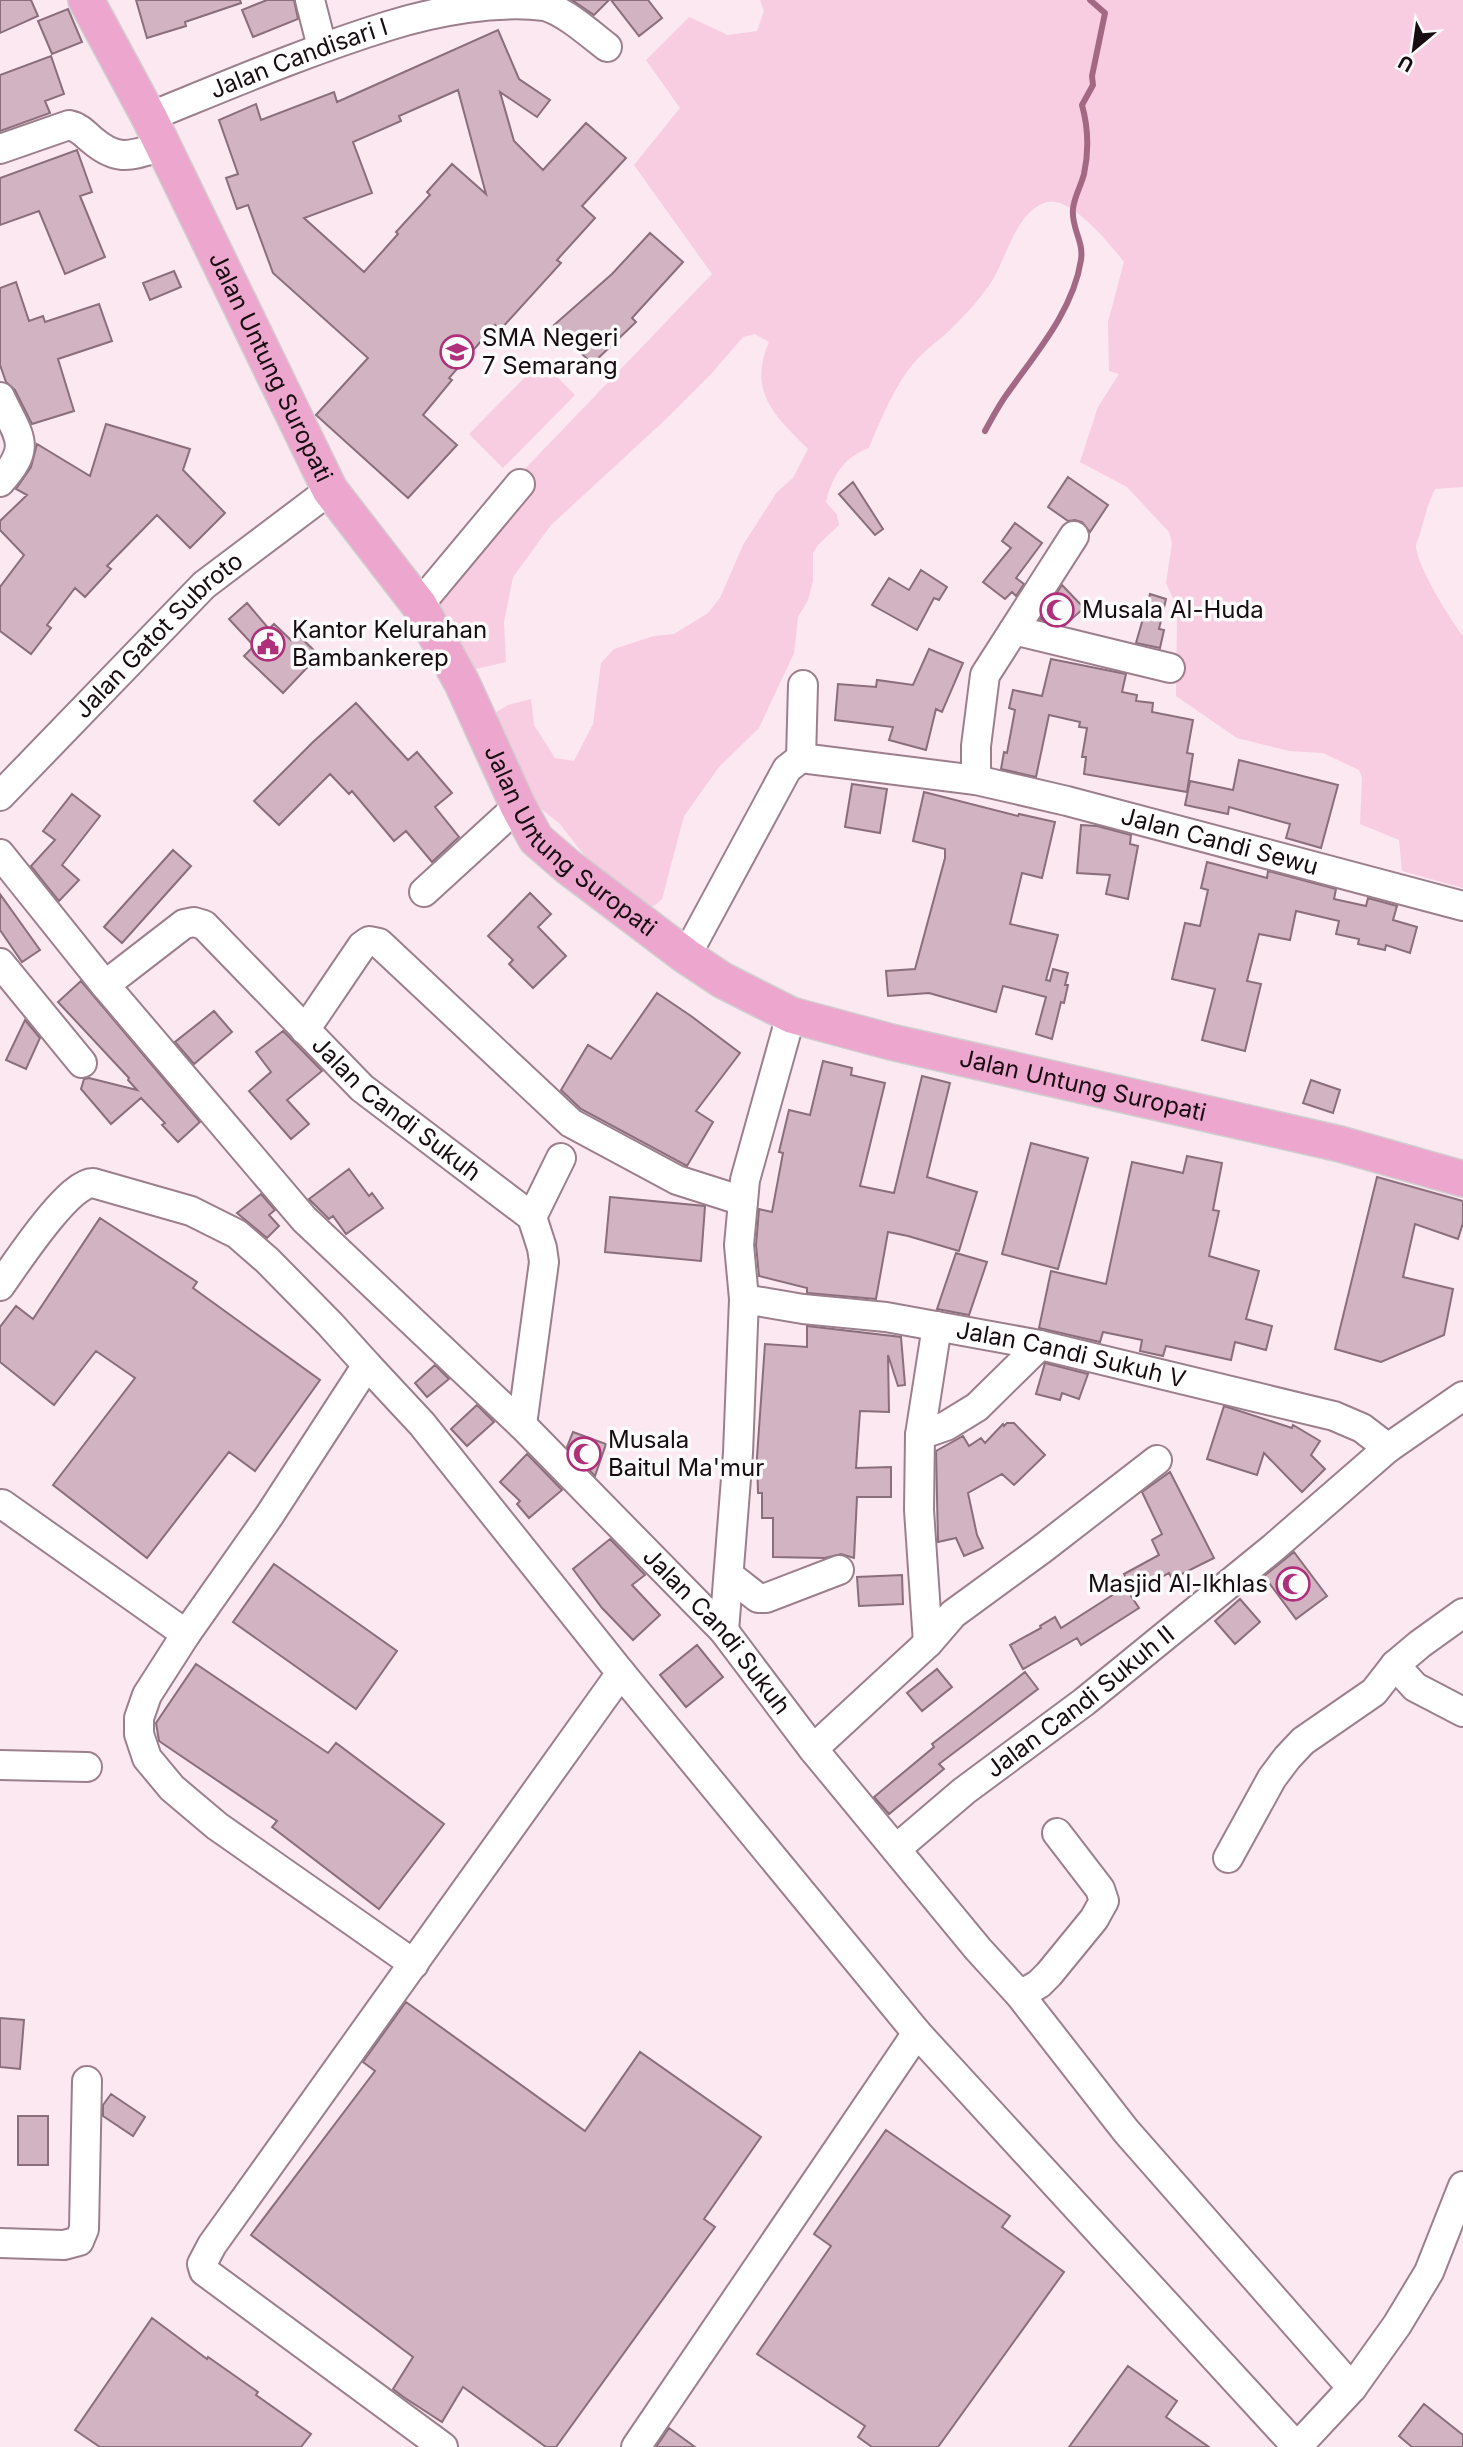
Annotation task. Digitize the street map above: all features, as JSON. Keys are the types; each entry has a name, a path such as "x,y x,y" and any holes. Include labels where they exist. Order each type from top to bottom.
{"main road":[{"name":"Jalan Untung Suropati","path":"86,0 156,131 330,490 419,605 462,682 518,806 536,839 567,866 722,980 791,1015 891,1042 1340,1144 1463,1178"}],"street":[{"path":"310,0 322,47"},
{"name":"Jalan Candisari I","path":"0,149 69,125 80,129 114,155 126,156 156,131 322,47 473,2 510,1 546,6 576,23 607,47"},
{"path":"0,397 19,438 20,447 15,465 0,482"},
{"path":"419,605 520,484"},
{"name":"Jalan Gatot Subroto","path":"0,796 204,585 330,490"},
{"path":"975,780 976,746 985,675 1074,536"},
{"path":"1014,630 1170,668"},
{"path":"686,956 787,769 801,758 803,685"},
{"name":"Jalan Candi Sewu","path":"801,758 975,780 1067,801 1463,906"},
{"path":"424,892 518,806"},
{"name":"Jalan Candi Sukuh","path":"0,854 105,985 304,1220 522,1425 724,1631 813,1749 1020,1995 1126,2131 1352,2388"},
{"name":"Jalan Candi Sukuh","path":"105,985 184,924 194,922 204,925 362,1088 532,1217"},
{"path":"305,1030 362,946 369,941 379,943 571,1123 677,1180 743,1200"},
{"path":"0,963 82,1063"},
{"path":"724,1631 738,1453 744,1299 739,1245 745,1180 791,1015"},
{"path":"522,1425 544,1262 532,1217 561,1158"},
{"path":"0,1286 54,1213 80,1186 93,1183 191,1211 237,1234 267,1260 422,1424 621,1673 917,2033 1297,2447 1352,2388 1397,2325 1429,2272 1463,2186"},
{"name":"Jalan Candi Sukuh V","path":"744,1299 803,1309 886,1317 1040,1345 1334,1416 1362,1428 1388,1448"},
{"path":"928,1643 919,1510 920,1435 937,1326"},
{"path":"920,1435 946,1426 977,1408 1040,1345"},
{"path":"367,1365 147,1696 139,1718 139,1734 147,1758 172,1788 216,1826 414,1964"},
{"name":"Jalan Candi Sukuh II","path":"896,1849 964,1791 1084,1703 1221,1591 1388,1448 1463,1396"},
{"path":"813,1749 928,1643 953,1614 1157,1460"},
{"path":"2,1504 186,1634"},
{"path":"730,1576 758,1598 766,1598 839,1570"},
{"path":"1228,1858 1272,1778 1303,1741 1374,1692 1395,1665 1463,1613"},
{"path":"1395,1665 1415,1687 1463,1713"},
{"path":"443,2447 202,2268 205,2255 212,2245 621,1673"},
{"path":"0,1765 87,1767"},
{"path":"1020,1995 1039,1984 1049,1974 1094,1919 1104,1901 1100,1889 1057,1833"},
{"path":"636,2447 917,2033"},
{"path":"0,2243 64,2245 79,2241 84,2229 87,2081"}],"shaded area":[{"path":"760,0 1463,0 1463,487 1435,489 1416,545 1427,578 1463,636 1463,888 1402,871 1399,840 1360,824 1362,778 1359,770 1323,753 1289,751 1237,738 1176,696 1177,619 1173,598 1166,583 1172,543 1169,532 1127,487 1080,462 1098,407 1119,374 1109,371 1108,322 1124,262 1089,223 1067,206 1057,202 1047,202 1028,214 984,292 957,323 913,364 894,393 869,448 852,457 835,476 826,502 837,515 839,525 813,553 813,581 808,600 798,617 794,653 759,728 719,767 684,816 662,899 654,906 642,907 600,875 559,823 521,793 493,714 508,705 531,699 534,725 555,758 574,761 593,724 601,663 614,649 654,636 674,634 708,613 720,598 743,545 777,492 793,478 808,449 776,414 763,389 761,375 769,342 755,334 743,337 665,420 551,525 513,577 504,622 506,662 467,671 422,576 712,274 634,165 680,108 646,60 689,17 728,35 757,31 764,11"},
{"path":"541,361 575,395 503,468 469,434"}],"building":[{"path":"0,0 31,0 38,16 0,33"},
{"path":"136,0 240,0 241,3 185,22 186,26 147,38"},
{"path":"267,0 294,0 298,19 253,37 242,10"},
{"path":"572,0 609,0 594,15"},
{"path":"611,0 648,0 662,18 639,36"},
{"path":"68,9 82,42 52,54 38,21"},
{"path":"498,30 519,79 550,100 537,117 500,92 514,141 543,170 586,123 626,158 582,206 595,218 557,260 561,263 500,330 495,325 449,378 452,380 423,415 457,445 408,498 316,415 368,358 273,273 248,205 237,209 226,178 238,174 219,120 256,104 261,120 334,92 337,102","holes":["458,90 486,194 452,164 427,192 430,195 364,272 304,218 372,193 353,142 401,121 399,116"]},
{"path":"51,56 64,94 45,101 50,113 0,131 0,75"},
{"path":"77,150 92,192 80,196 105,257 65,274 39,211 0,225 0,178"},
{"path":"650,233 683,262 632,318 636,322 592,364 554,325 612,274"},
{"path":"174,271 181,287 150,300 143,283"},
{"path":"16,282 29,321 43,316 45,322 99,304 112,341 58,359 74,411 32,424 15,390 6,382 0,365 0,288"},
{"path":"106,424 190,449 183,470 225,513 190,548 157,515 107,566 111,569 85,597 75,588 47,625 51,628 31,654 0,631 0,587 24,555 0,530 0,521 27,495 16,489 31,467 37,444 90,476"},
{"path":"1068,477 1108,505 1090,532 1082,522 1068,521 1048,507"},
{"path":"853,482 883,529 875,535 839,494"},
{"path":"1015,523 1042,543 1016,578 1024,584 1016,596 1012,592 1005,599 983,582 1011,548 1002,541"},
{"path":"921,570 947,587 939,600 934,598 917,630 872,605 889,578 909,590"},
{"name":"Musala Al-Huda","path":"1062,585 1084,608 1065,625 1040,619"},
{"path":"1150,594 1166,599 1159,629 1164,630 1160,648 1136,643"},
{"path":"247,603 269,629 274,624 291,640 297,634 319,655 283,693 244,656 254,646 229,619"},
{"path":"929,649 963,663 942,712 936,709 926,750 889,740 893,727 835,720 838,684 876,687 877,680 913,685"},
{"path":"1051,659 1126,674 1122,692 1137,695 1136,701 1153,703 1152,712 1193,720 1187,753 1193,754 1187,792 1084,774 1086,757 1082,757 1087,728 1079,727 1080,722 1049,715 1036,777 1001,769 1004,752 1007,753 1015,710 1009,708 1013,690 1042,696"},
{"path":"356,703 408,760 417,752 452,793 435,807 459,837 432,862 406,831 394,841 352,791 349,794 330,774 279,825 254,801"},
{"path":"1239,760 1338,785 1321,848 1286,838 1290,824 1229,807 1228,814 1185,805 1190,781 1233,790"},
{"path":"852,784 887,789 880,833 845,827"},
{"path":"924,792 1018,816 1019,814 1055,822 1042,878 1022,873 1010,924 1058,935 1046,980 1050,981 1053,969 1068,973 1065,985 1068,985 1052,1039 1036,1034 1046,997 1003,986 996,1012 929,993 888,996 886,971 915,969 945,858 945,849 913,841"},
{"path":"72,794 100,816 62,865 79,880 59,901 31,866 55,840 43,831"},
{"path":"1081,825 1097,826 1131,835 1130,844 1138,846 1128,899 1106,894 1110,875 1077,873"},
{"path":"173,850 191,866 122,943 104,927"},
{"path":"1207,862 1267,878 1268,871 1336,889 1334,899 1366,906 1368,898 1397,906 1393,920 1417,927 1410,953 1386,945 1385,950 1358,944 1359,939 1336,934 1339,921 1296,911 1290,940 1259,934 1247,981 1261,984 1245,1051 1202,1040 1215,989 1172,979 1185,923 1200,926 1208,890 1201,888"},
{"path":"530,893 551,914 538,927 566,956 533,988 509,964 513,960 488,936"},
{"path":"0,894 40,950 22,962 0,930"},
{"path":"81,981 200,1122 178,1142 162,1125 165,1123 141,1098 111,1124 81,1089 84,1079 89,1078 137,1090 58,1002"},
{"path":"657,993 740,1053 696,1111 713,1122 687,1166 581,1109 561,1090 588,1045 611,1059"},
{"path":"214,1011 232,1032 194,1064 175,1042"},
{"path":"25,1020 40,1038 26,1069 6,1060"},
{"path":"283,1031 322,1071 287,1100 309,1124 291,1139 249,1091 271,1072 256,1052"},
{"path":"823,1061 852,1068 851,1075 885,1083 860,1186 894,1193 922,1076 950,1083 927,1177 977,1192 959,1251 888,1232 876,1299 807,1293 807,1288 759,1276 756,1245 759,1209 772,1212 783,1153 779,1152 789,1110 810,1115"},
{"path":"1311,1080 1340,1090 1333,1113 1303,1103"},
{"path":"1031,1143 1088,1158 1058,1269 1002,1254"},
{"path":"1187,1156 1222,1163 1213,1210 1219,1211 1209,1256 1259,1271 1246,1319 1272,1326 1266,1350 1235,1342 1231,1360 1166,1346 1163,1356 1140,1351 1142,1340 1103,1332 1100,1342 1039,1328 1051,1271 1106,1284 1132,1162 1183,1173"},
{"path":"349,1169 369,1196 372,1193 383,1208 346,1234 333,1216 329,1219 309,1199"},
{"path":"1377,1177 1463,1201 1463,1223 1458,1239 1415,1224 1403,1277 1453,1289 1444,1335 1381,1362 1335,1349"},
{"path":"261,1194 275,1210 269,1215 279,1226 267,1238 237,1213"},
{"path":"610,1197 705,1206 701,1261 605,1252"},
{"path":"100,1218 197,1282 193,1288 320,1380 255,1471 229,1452 147,1558 53,1485 135,1378 96,1351 54,1405 0,1362 0,1327 16,1306 33,1319"},
{"path":"956,1253 987,1262 969,1315 937,1309"},
{"path":"807,1326 901,1337 905,1385 898,1386 888,1355 889,1412 860,1411 856,1468 891,1467 891,1497 857,1497 854,1558 841,1554 825,1558 773,1557 773,1518 762,1518 757,1457 765,1344 807,1347"},
{"path":"1045,1363 1088,1374 1079,1399 1062,1393 1060,1400 1036,1394"},
{"path":"435,1365 449,1379 427,1397 415,1383"},
{"path":"477,1405 494,1422 467,1446 451,1429"},
{"path":"1224,1406 1292,1428 1293,1425 1320,1441 1311,1455 1325,1469 1302,1492 1264,1453 1257,1475 1207,1459"},
{"path":"1007,1423 1014,1423 1045,1455 1014,1485 1002,1474 968,1493 977,1535 983,1548 964,1556 956,1538 938,1542 936,1451 963,1436 969,1446 981,1438 985,1443"},
{"name":"Musala Baitul Ma'mur","path":"573,1432 606,1444 595,1476 567,1447"},
{"path":"527,1454 562,1490 529,1518 517,1504 520,1501 500,1482"},
{"path":"1170,1472 1214,1558 1172,1579 1169,1573 1134,1593 1124,1574 1159,1555 1152,1540 1162,1534 1142,1492"},
{"path":"610,1539 645,1575 632,1585 660,1615 633,1640 602,1608 573,1569"},
{"name":"Masjid Al-Ikhlas","path":"1294,1552 1327,1596 1296,1619 1264,1576"},
{"path":"274,1564 397,1651 356,1709 233,1622"},
{"path":"902,1575 903,1604 859,1606 857,1577"},
{"path":"1125,1587 1139,1608 1081,1645 1077,1638 1023,1669 1010,1645 1055,1617 1061,1628"},
{"path":"1240,1599 1260,1622 1235,1644 1215,1621"},
{"path":"697,1645 723,1677 686,1707 660,1675"},
{"path":"196,1664 328,1753 336,1743 444,1824 379,1909 272,1827 277,1821 159,1741 156,1723"},
{"path":"937,1669 952,1687 922,1711 907,1693"},
{"path":"1025,1672 1038,1689 939,1764 944,1769 889,1814 874,1797 934,1747 932,1744"},
{"path":"406,2002 585,2131 640,2052 761,2137 704,2219 715,2227 556,2447 546,2447 463,2387 442,2422 405,2398 393,2389 413,2357 251,2235 375,2071 363,2062"},
{"path":"0,2018 24,2020 20,2069 0,2067"},
{"path":"111,2094 145,2117 133,2136 103,2116 103,2105"},
{"path":"18,2116 48,2116 48,2165 18,2165"},
{"path":"886,2130 1010,2216 1002,2227 1064,2272 938,2447 872,2447 858,2437 865,2426 757,2354 831,2246 814,2234"},
{"path":"152,2318 207,2359 208,2357 258,2392 256,2395 311,2434 301,2447 100,2447 75,2430"},
{"path":"1128,2366 1177,2401 1166,2417 1209,2447 1069,2447"},
{"path":"1424,2404 1463,2435 1463,2447 1412,2447 1399,2436"},
{"path":"669,2428 695,2447 656,2447"}],"waterway":[{"path":"985,431 1004,398 1052,331 1077,279 1081,253 1073,209 1084,174 1087,148 1082,105 1093,85 1092,76 1105,13 1090,0"}],"place":[{"name":"SMA Negeri 7 Semarang","path":"457,352"},
{"name":"Musala Al-Huda","path":"1057,610"},
{"name":"Kantor Kelurahan Bambankerep","path":"268,644"},
{"name":"Musala Baitul Ma'mur","path":"584,1454"},
{"name":"Masjid Al-Ikhlas","path":"1293,1584"}]}
